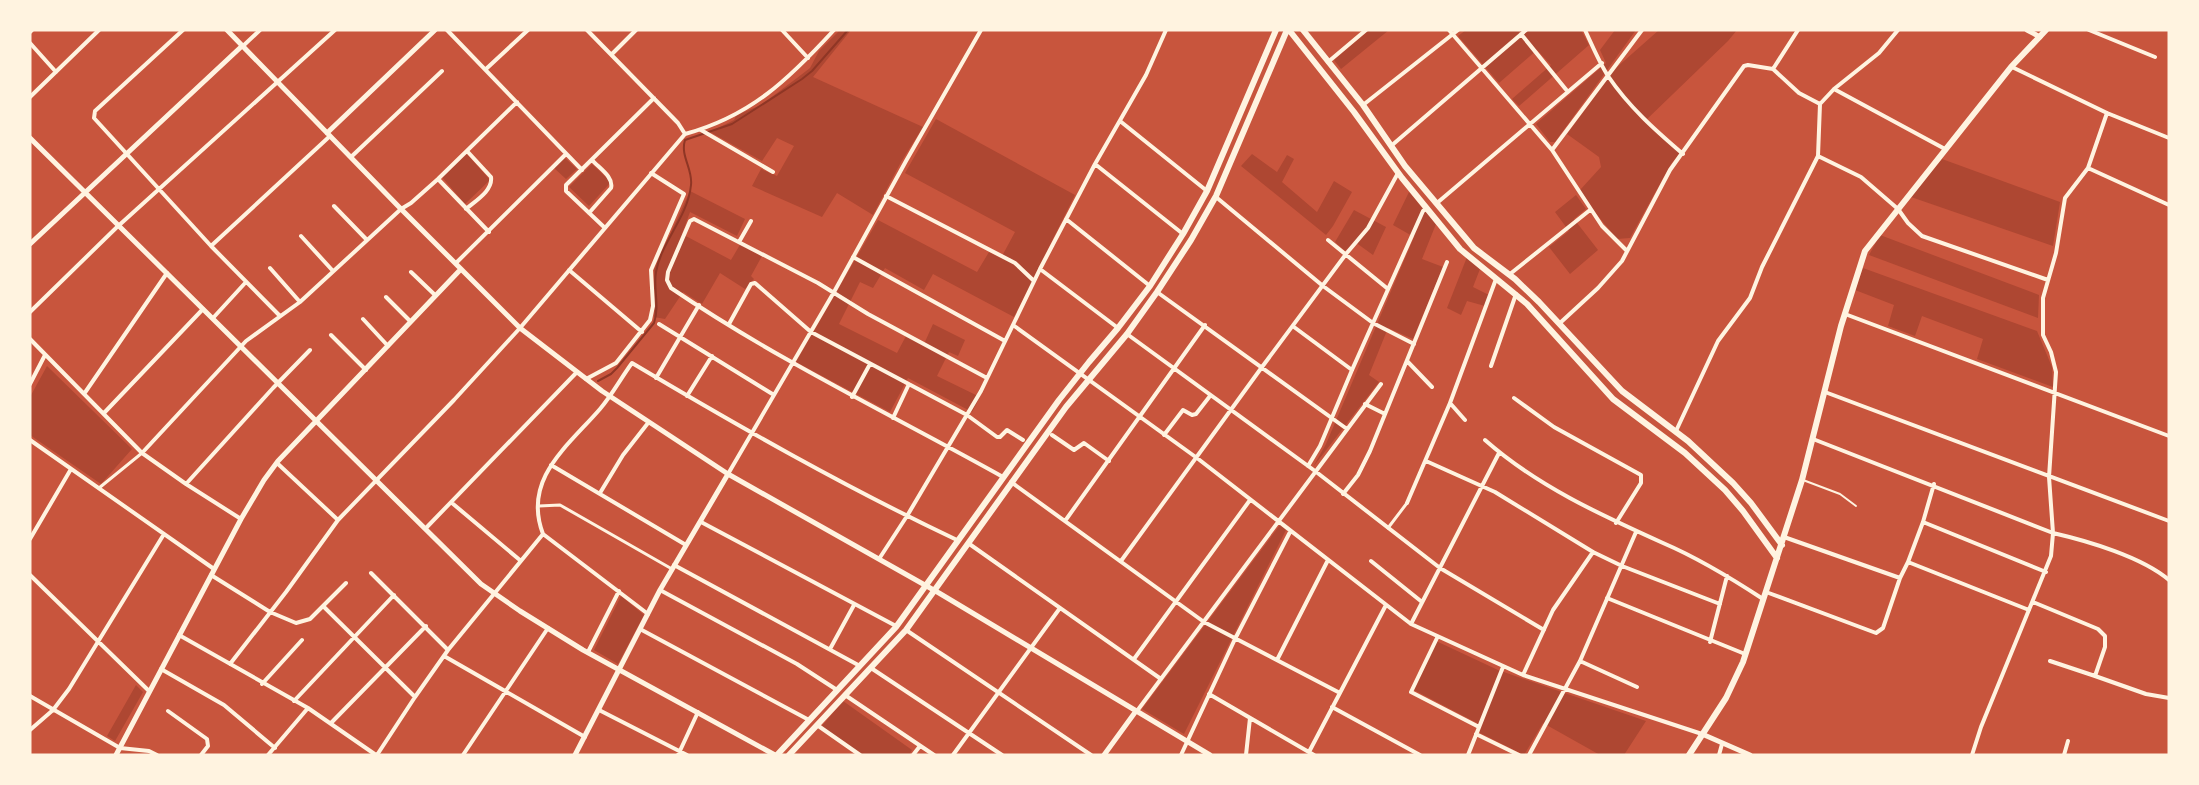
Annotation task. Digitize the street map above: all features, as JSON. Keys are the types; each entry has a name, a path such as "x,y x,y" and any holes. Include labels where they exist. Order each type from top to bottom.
{"main road":[{"path":"776,755 897,627 957,540 1079,374 1150,286 1207,191 1276,30"},
{"path":"789,755 906,630 1011,482 1088,379 1127,334 1157,292 1216,196 1288,30 1354,112 1426,209 1460,249 1516,294 1554,332 1613,399 1685,453 1725,490 1777,558"},
{"path":"1303,30 1363,105 1391,146 1479,252 1509,275 1560,323 1622,391 1676,431 1733,483 1782,545"},
{"path":"1689,755 1732,687 1745,654 1802,480 1845,314 1865,251 2011,67 2046,30"}],"street":[{"path":"30,97 99,30"},
{"path":"183,30 95,111 95,120 211,246 280,316"},
{"path":"227,30 520,328 602,391 728,474 934,590 1210,755"},
{"path":"30,244 260,30"},
{"path":"30,312 118,225 335,30"},
{"path":"211,246 329,135 435,30"},
{"path":"447,30 582,170"},
{"path":"486,69 528,30"},
{"path":"587,30 654,98 685,134"},
{"path":"612,54 636,30"},
{"path":"782,30 808,58"},
{"path":"230,664 338,520 520,328 685,134 702,131 765,97 808,58 834,30"},
{"path":"575,755 660,590 834,292 981,30"},
{"path":"879,559 967,415 1040,268 1095,164 1146,75 1166,30"},
{"path":"1328,62 1366,30"},
{"path":"1363,105 1451,32 1458,30"},
{"path":"1391,146 1526,30"},
{"path":"1585,30 1608,75 1642,118 1683,154"},
{"path":"1552,150 1642,30"},
{"path":"1773,69 1798,30"},
{"path":"1676,431 1718,341 1750,298 1762,267 1818,156 1820,104 1834,89 1880,53 1898,30"},
{"path":"2027,30 2040,36"},
{"path":"2089,30 2156,57"},
{"path":"1451,32 1552,150 1590,210 1610,235 1627,251"},
{"path":"1521,34 1568,92"},
{"path":"30,43 56,72"},
{"path":"1437,204 1602,63"},
{"path":"1560,323 1622,261 1670,170 1744,66 1773,69 1799,93 1820,104"},
{"path":"2011,67 2107,113 2169,138"},
{"path":"351,157 442,71"},
{"path":"1834,89 1945,149"},
{"path":"605,228 565,188 654,98"},
{"path":"99,488 141,453 241,346 300,302 401,209 438,179 517,102"},
{"path":"1972,755 1981,727 2051,556 2053,533 2049,477 2056,372 2043,335 2043,298 2056,254 2065,198 2088,168 2107,113"},
{"path":"1119,121 1207,191"},
{"path":"702,131 773,172"},
{"path":"30,138 471,574 494,594 588,652 776,755"},
{"path":"466,209 489,188 492,181 467,151"},
{"path":"456,263 566,154"},
{"path":"1818,156 1861,177 1898,209 1908,223 1922,236 2048,280"},
{"path":"589,213 612,184 592,160"},
{"path":"1095,164 1183,234"},
{"path":"2088,168 2169,205"},
{"path":"1122,561 1262,367 1368,228 1398,172"},
{"path":"586,379 614,365 642,332 652,313 651,270 684,194 651,173"},
{"path":"438,179 489,232"},
{"path":"886,196 1015,263 1034,281"},
{"path":"1216,196 1323,286 1373,323 1414,344"},
{"path":"334,206 367,240"},
{"path":"1308,466 1320,446 1388,289 1426,209"},
{"path":"1509,275 1590,210"},
{"path":"987,378 868,314 834,292 693,219 669,267 667,278 671,288 852,397 1003,477"},
{"path":"1066,219 1150,286"},
{"path":"739,242 751,220"},
{"path":"301,236 333,271"},
{"path":"1328,240 1388,289"},
{"path":"853,257 1005,341"},
{"path":"1343,494 1364,465 1447,262"},
{"path":"270,268 300,302"},
{"path":"116,755 241,519 277,463 461,268"},
{"path":"1040,268 1118,328"},
{"path":"569,270 642,332"},
{"path":"411,272 435,295"},
{"path":"84,394 167,273"},
{"path":"1388,528 1407,503 1426,461 1496,279"},
{"path":"213,318 246,282"},
{"path":"729,324 754,283 811,332 967,415 997,437 1007,430 1023,440"},
{"path":"1157,292 1347,429"},
{"path":"1491,366 1516,294"},
{"path":"386,297 410,321"},
{"path":"656,378 699,305"},
{"path":"104,413 203,309"},
{"path":"1845,314 2169,436"},
{"path":"363,319 388,346"},
{"path":"659,324 774,395"},
{"path":"1013,325 1197,458 1411,624 1437,638 1523,675 1702,734 1750,755"},
{"path":"1065,521 1205,325"},
{"path":"1294,327 1352,370"},
{"path":"1127,334 1315,471 1440,568 1544,630"},
{"path":"331,335 366,370"},
{"path":"30,339 141,453 241,519"},
{"path":"186,484 310,350"},
{"path":"30,384 45,355"},
{"path":"687,396 712,356"},
{"path":"1407,361 1432,387"},
{"path":"648,614 543,534 537,507 538,491 551,465 609,396 632,363 751,434 957,540"},
{"path":"852,397 870,364"},
{"path":"426,528 577,372"},
{"path":"893,418 909,384"},
{"path":"1104,755 1381,384"},
{"path":"1825,392 2169,521"},
{"path":"1164,435 1184,410 1192,415 1196,414 1210,396"},
{"path":"1514,398 1554,427 1641,475 1641,483 1617,523"},
{"path":"1450,403 1465,420"},
{"path":"1365,404 1385,414"},
{"path":"600,493 622,455 648,423"},
{"path":"1052,435 1075,450 1084,443 1109,462"},
{"path":"1813,439 1934,484 2053,533 2079,539 2156,569 2169,580"},
{"path":"30,440 164,534 213,572 270,612 285,619 299,623 307,621 346,583"},
{"path":"1485,440 1499,453 1552,488 1617,523 1663,543 1727,576 1763,599"},
{"path":"1411,624 1499,453"},
{"path":"1426,461 1483,486 1593,552 1622,566 1720,604"},
{"path":"277,463 338,520"},
{"path":"551,465 686,545"},
{"path":"30,539 71,468"},
{"path":"1011,482 1204,622 1340,693"},
{"path":"1766,591 1872,632 1879,632 1883,628 1923,522 1934,484"},
{"path":"1134,659 1250,500"},
{"path":"452,503 521,561"},
{"path":"537,507 560,505 860,666"},
{"path":"701,522 897,627"},
{"path":"1923,522 2046,572"},
{"path":"1181,755 1235,639 1290,532"},
{"path":"1529,755 1580,661 1636,532"},
{"path":"30,730 53,710 69,689 164,534"},
{"path":"179,635 308,708 377,755 448,650 543,534"},
{"path":"1784,537 1900,578"},
{"path":"968,542 1161,679"},
{"path":"1523,675 1561,597 1593,552"},
{"path":"1277,660 1328,560"},
{"path":"1371,561 1422,602"},
{"path":"1908,562 2030,610"},
{"path":"371,573 448,650"},
{"path":"30,575 149,691"},
{"path":"1710,642 1727,576"},
{"path":"660,590 797,664 837,690"},
{"path":"588,652 619,591"},
{"path":"294,701 394,595"},
{"path":"1607,598 1710,642 1745,654"},
{"path":"2033,602 2098,629 2104,636 2104,647 2095,676"},
{"path":"830,649 854,605"},
{"path":"1309,752 1386,605"},
{"path":"323,606 415,697"},
{"path":"953,755 1060,608"},
{"path":"331,723 426,626"},
{"path":"463,755 548,628"},
{"path":"640,629 809,720"},
{"path":"906,630 1091,755"},
{"path":"1437,638 1411,692 1479,727"},
{"path":"262,684 302,640"},
{"path":"444,656 585,737"},
{"path":"1580,661 1637,687"},
{"path":"2050,662 2146,693 2169,698"},
{"path":"1468,755 1503,667"},
{"path":"871,668 1002,755"},
{"path":"161,669 224,705 275,748"},
{"path":"1209,694 1314,755"},
{"path":"845,695 934,755"},
{"path":"30,696 120,748 149,750 157,755"},
{"path":"1332,707 1420,755"},
{"path":"268,755 308,708"},
{"path":"599,710 679,753 687,755"},
{"path":"168,711 207,739 208,746 201,755"},
{"path":"679,753 698,711"},
{"path":"1246,755 1250,718"},
{"path":"817,725 860,755"},
{"path":"1476,734 1519,755"},
{"path":"2064,755 2068,741"},
{"path":"1719,755 1722,744"},
{"path":"913,755 920,746"}],"lane":[{"path":"1802,480 1840,494 1856,506"}],"shaded area":[{"path":"840,30 851,30 813,77 923,127 901,162 873,215 837,193 822,217 752,186 761,169 777,176 794,146 777,138 762,161 710,132 734,120 736,116 761,105 810,68 819,51"},
{"path":"1369,30 1389,30 1341,69 1334,60"},
{"path":"1466,30 1581,30 1589,45 1519,106 1512,99 1551,65 1537,50 1499,83 1458,36"},
{"path":"1615,30 1636,30 1555,142 1550,142 1536,124 1606,63 1600,50"},
{"path":"1659,30 1737,30 1645,121 1681,152 1671,164 1630,238 1617,239 1580,190 1601,167 1599,157 1567,134 1616,68"},
{"path":"936,119 1075,195 1014,317 933,274 924,290 885,268 873,288 860,282 839,324 897,353 906,336 924,344 933,324 965,340 958,356 949,352 937,376 980,397 972,412 908,378 890,412 796,362 878,220 977,272 989,252 1001,258 1015,232 905,173"},
{"path":"466,153 490,180 465,204 441,176"},
{"path":"1252,154 1277,172 1287,155 1294,159 1282,182 1317,212 1334,181 1352,192 1326,235 1241,166"},
{"path":"565,158 577,169 566,179 554,168"},
{"path":"1942,159 2060,202 2053,246 1911,197"},
{"path":"592,164 611,182 589,206 569,187"},
{"path":"690,191 745,219 737,236 690,212 682,234 731,260 741,243 762,256 751,276 754,279 745,289 720,273 702,304 683,292 665,319 654,317 654,269"},
{"path":"1409,192 1436,224 1422,259 1443,267 1413,339 1388,328 1369,375 1379,382 1313,467 1326,444 1414,237 1393,225"},
{"path":"1576,195 1586,209 1574,219 1598,250 1570,274 1549,247 1569,231 1555,212"},
{"path":"1354,210 1386,227 1373,255 1355,242 1345,251 1335,242"},
{"path":"1880,235 2039,295 2038,318 1869,255"},
{"path":"1467,257 1480,269 1473,287 1489,295 1485,306 1467,301 1461,315 1447,308"},
{"path":"1863,268 2037,331 2052,367 2053,387 1977,359 1983,339 1922,316 1915,336 1888,326 1894,305 1855,290"},
{"path":"47,366 132,449 101,484 30,435 30,397"},
{"path":"1280,525 1286,530 1184,734 1142,709"},
{"path":"621,596 644,615 618,664 594,650"},
{"path":"1436,641 1498,670 1646,721 1624,755 1600,755 1543,723 1524,755 1480,733 1477,723 1412,689"},
{"path":"136,685 143,692 115,741 107,736"},
{"path":"843,701 912,750 909,755 862,755 821,727"}],"waterway":[{"path":"598,381 617,368 654,323 656,316 655,278 659,261 689,197 691,179 684,152 685,140 732,124 802,79 812,71 848,30"}]}
